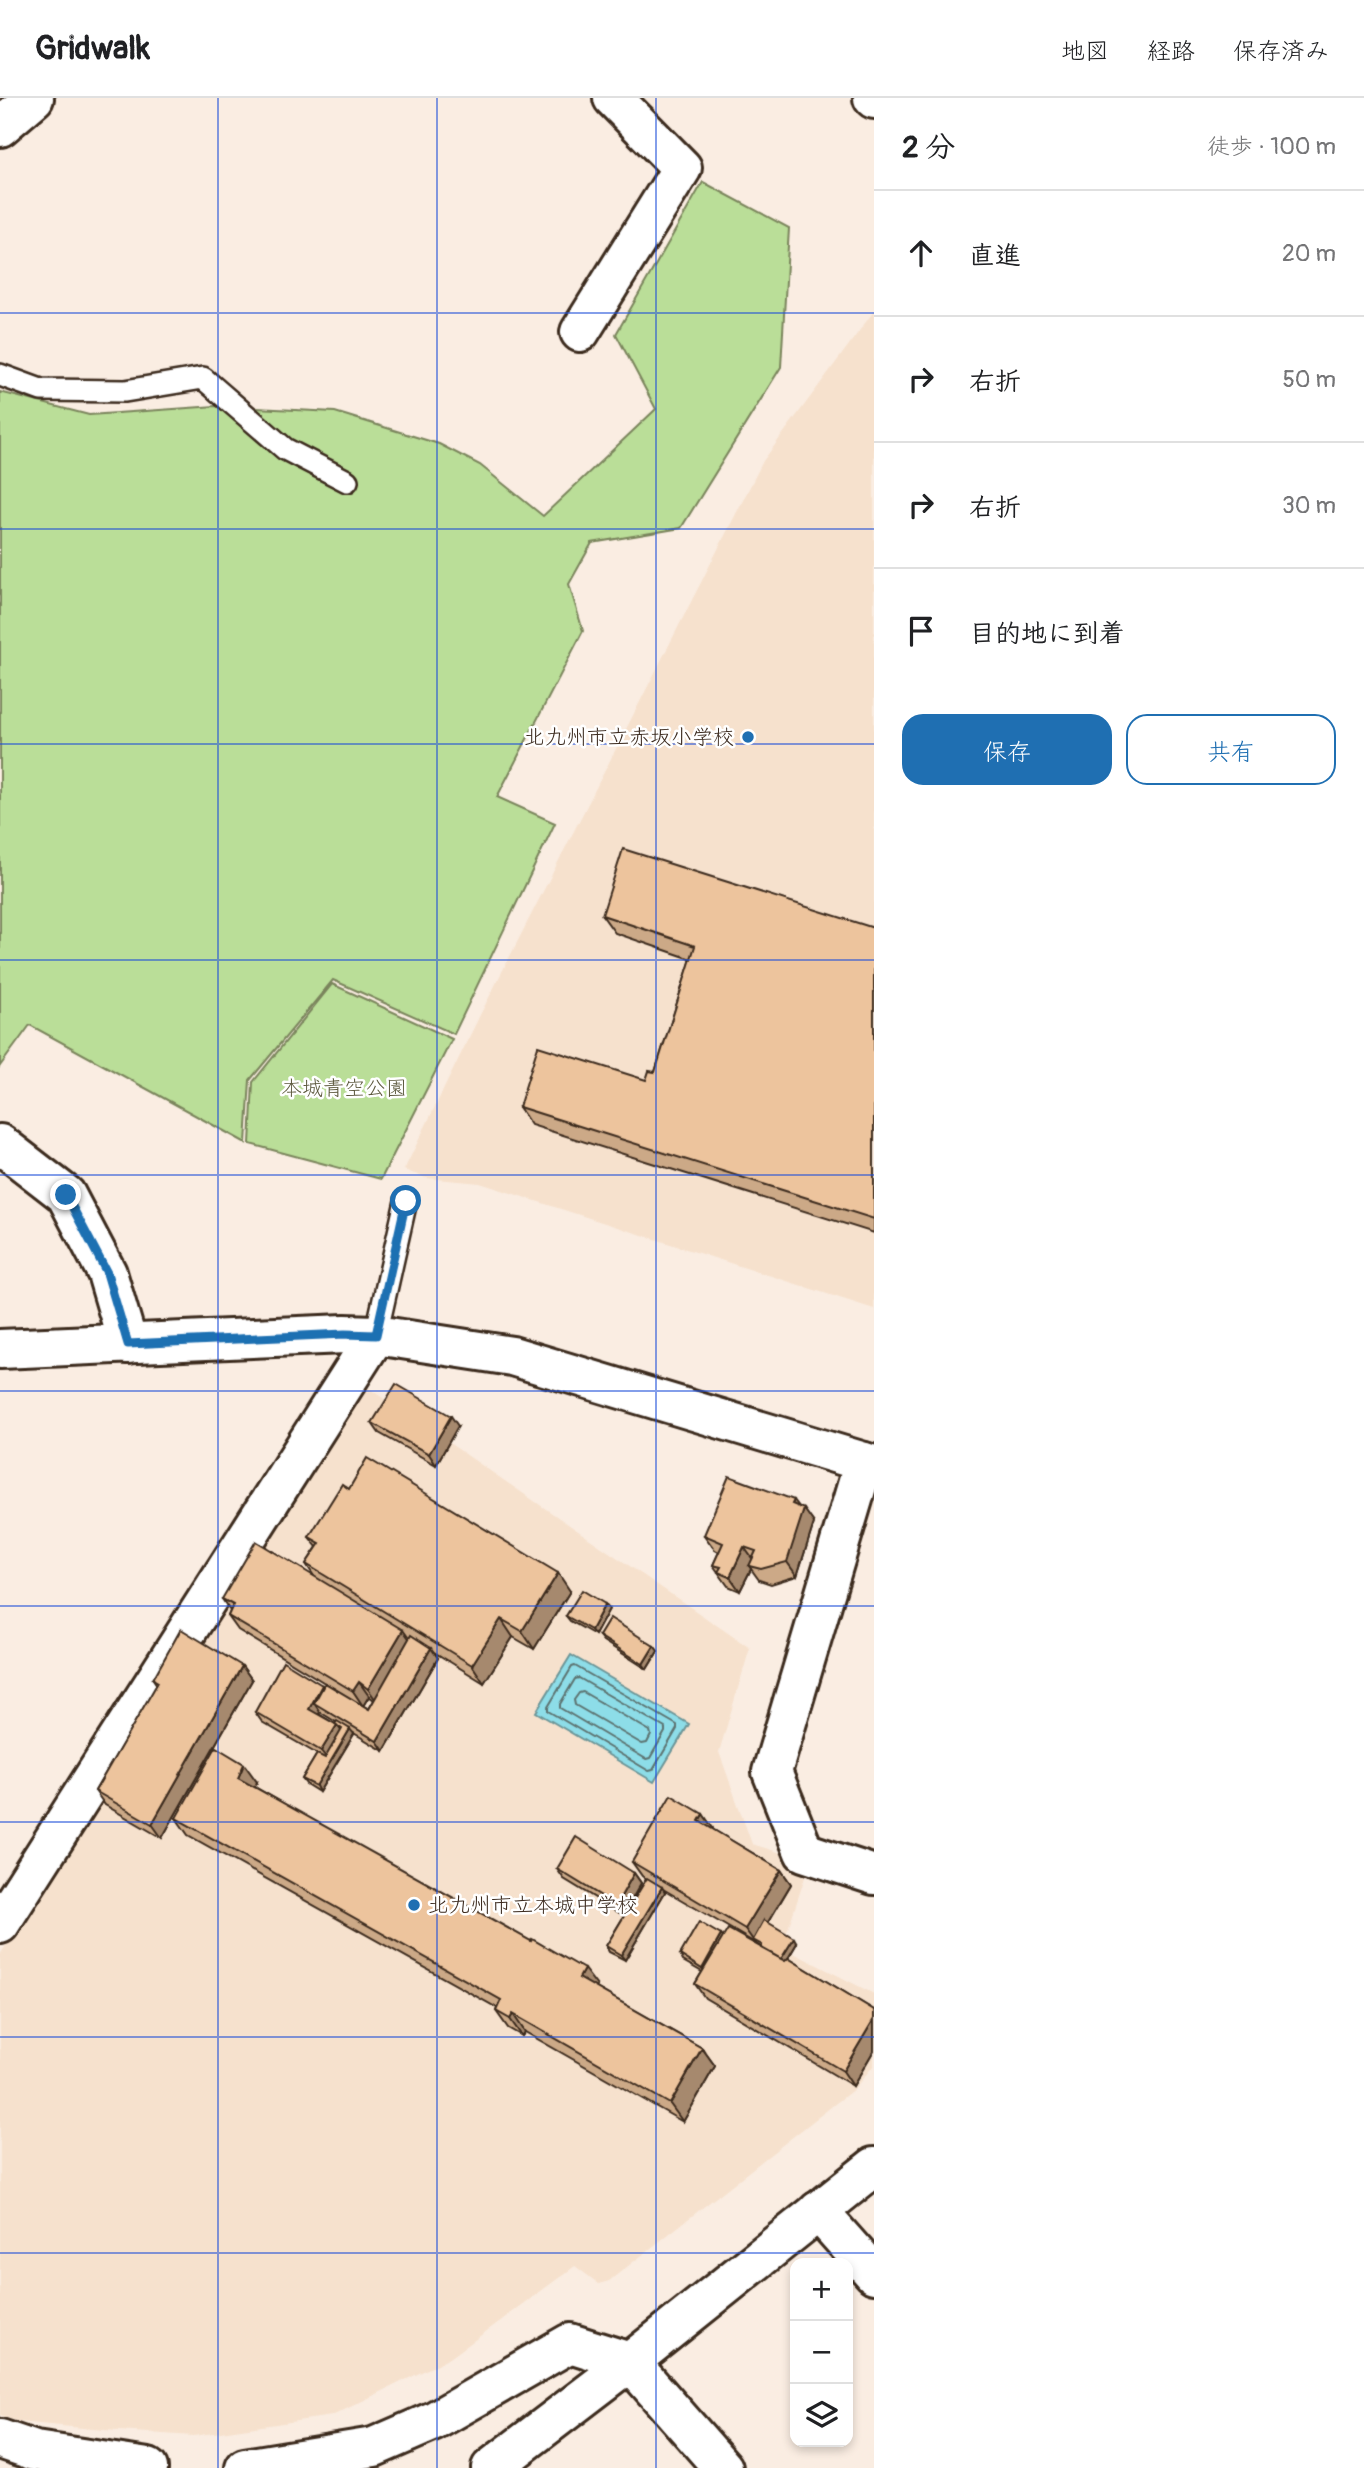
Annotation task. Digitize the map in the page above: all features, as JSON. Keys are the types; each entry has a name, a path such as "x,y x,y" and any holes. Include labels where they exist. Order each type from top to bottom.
{"street":[{"path":"0,127 34,98"},
{"path":"580,332 682,168 613,98"},
{"path":"0,1144 66,1195 107,1273 128,1344"},
{"path":"0,1349 345,1334 376,1335 512,1356 869,1463 772,1772 804,1852 874,1875"},
{"path":"0,1924 376,1335"},
{"path":"491,2468 631,2362 874,2167"},
{"path":"818,2211 874,2274"},
{"path":"245,2468 374,2447 434,2421 570,2343 631,2362 723,2468"},
{"path":"0,2438 35,2451 148,2468"}],"lane":[{"path":"0,375 41,390 125,391 203,378 285,449 347,481"},
{"path":"376,1335 406,1201"}],"shaded area":[{"name":"北九州市立赤坂小学校","path":"874,311 874,1309 480,1183 426,1178 404,1170 481,1013 763,461"},
{"name":"北九州市立本城中学校","path":"361,1383 750,1648 719,1752 752,1844 810,1862 782,1947 874,1994 874,2065 854,2089 609,2281 599,2284 575,2266 450,2358 332,2416 193,2436 18,2422 0,2415 0,1955"}],"green space":[{"path":"703,182 789,228 781,367 681,528 592,543 569,584 583,631 497,797 555,823 454,1034 333,980 250,1080 246,1143 30,1025 0,1066 0,392 89,415 216,406 335,412 439,444 480,465 543,516 656,409 616,334"},
{"name":"本城青空公園","path":"332,984 452,1039 381,1179 250,1144 253,1082"}],"water":[{"path":"571,1655 689,1724 654,1782 536,1712"}],"building":[{"path":"623,849 874,928 874,1219 519,1107 538,1046 646,1080 649,1071 655,1072 695,946 602,915"},
{"path":"396,1384 451,1416 429,1454 372,1423"},
{"path":"367,1458 558,1573 522,1631 501,1619 472,1665 306,1564 320,1543 309,1537 342,1484 349,1489"},
{"path":"729,1476 794,1500 792,1504 804,1509 787,1562 761,1569 749,1566 756,1551 744,1547 730,1577 718,1572 721,1567 713,1565 723,1543 704,1535"},
{"path":"256,1541 403,1630 368,1689 359,1682 353,1691 228,1616 233,1605 222,1599"},
{"path":"582,1590 605,1604 591,1630 566,1616"},
{"path":"610,1618 654,1646 643,1664 599,1636"},
{"path":"181,1629 242,1666 152,1824 95,1791 158,1682 153,1679"},
{"path":"411,1635 431,1648 377,1741 314,1703 325,1683 369,1709"},
{"path":"283,1661 322,1685 309,1709 337,1725 321,1751 255,1712"},
{"path":"337,1721 350,1729 316,1786 302,1779 317,1754 325,1758 342,1729 335,1724"},
{"path":"216,1747 244,1764 238,1778 584,1969 579,1978 702,2048 670,2104 513,2014 510,2019 496,2011 501,2000 176,1818"},
{"path":"671,1795 703,1814 699,1821 781,1870 745,1929 632,1862"},
{"path":"576,1837 634,1873 616,1905 557,1869"},
{"path":"647,1878 662,1887 621,1955 606,1946"},
{"path":"764,1920 794,1938 781,1959 761,1948 762,1945 753,1940"},
{"path":"699,1922 721,1935 702,1969 680,1955"},
{"path":"728,1929 785,1961 788,1958 874,2010 874,2019 843,2071 695,1984"}],"place":[{"name":"北九州市立赤坂小学校","path":"748,737"},
{"name":"北九州市立本城中学校","path":"414,1905"}],"route":[{"path":"66,1195 107,1273 128,1344 345,1334 376,1335 406,1201"}]}
